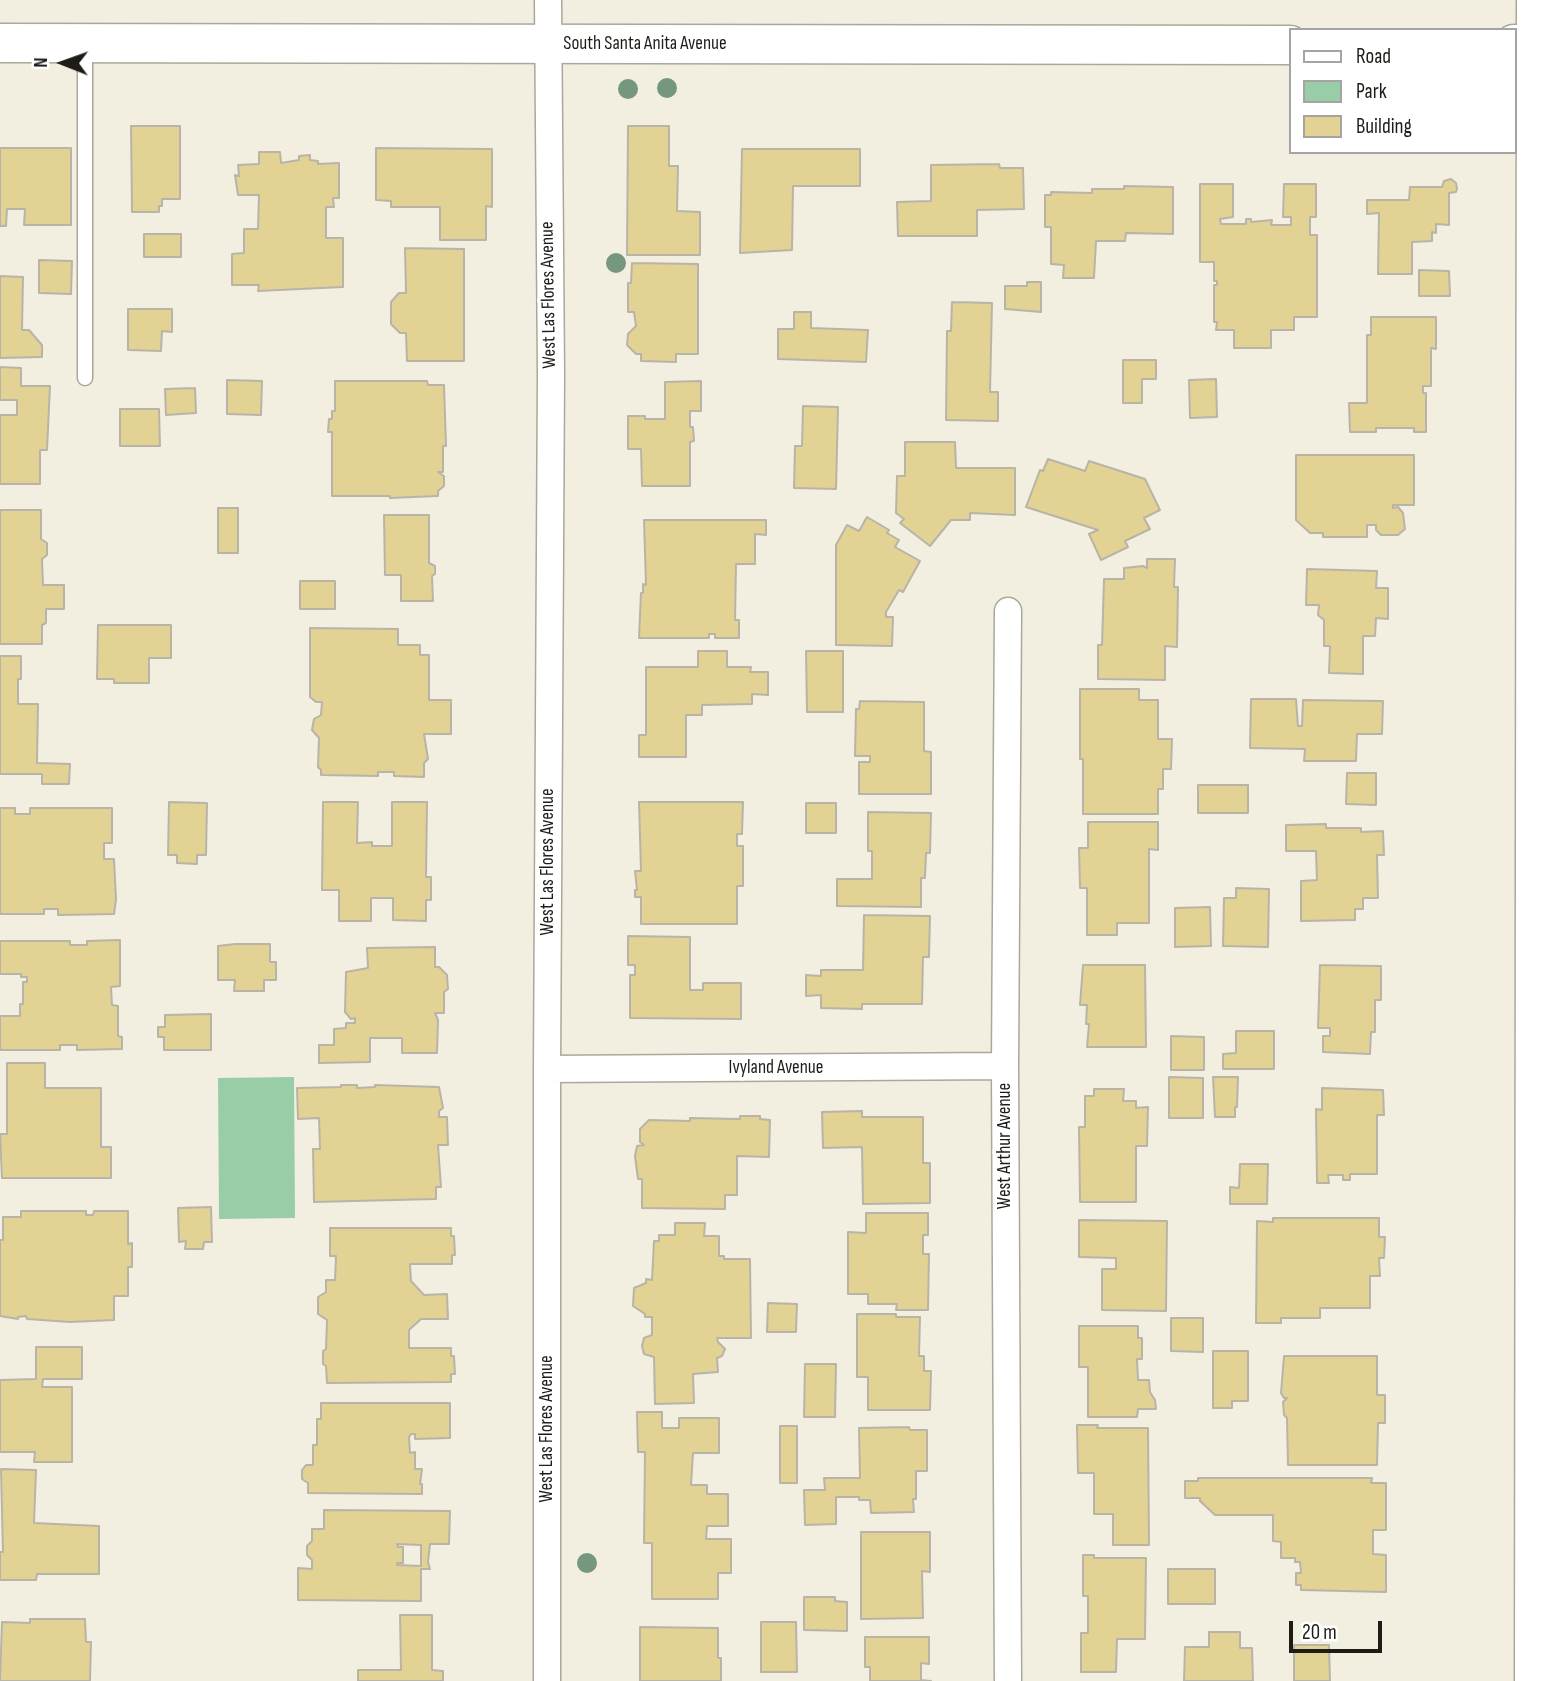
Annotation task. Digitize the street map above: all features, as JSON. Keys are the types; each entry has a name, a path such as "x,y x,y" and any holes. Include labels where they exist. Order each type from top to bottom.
{"street":[{"name":"West Las Flores Avenue","path":"548,0 551,373 547,1069 548,1681"},
{"path":"1534,1681 1532,45 1536,0"},
{"name":"South Santa Anita Avenue","path":"0,43 1288,45"},
{"name":"West Arthur Avenue","path":"1008,611 1004,1066 1008,1681"},
{"name":"Ivyland Avenue","path":"547,1069 1004,1066"}],"lane":[{"path":"85,378 86,43"}],"green space":[{"path":"294,1077 295,1218 219,1219 218,1078"}],"building":[{"path":"131,126 180,126 180,199 162,199 159,212 132,212"},
{"path":"628,126 669,126 669,166 678,166 677,211 700,212 700,255 627,255"},
{"path":"0,148 71,148 71,225 24,225 25,209 7,209 6,226 0,226"},
{"path":"376,148 492,149 492,207 486,206 486,240 440,240 440,207 391,207 391,201 376,200"},
{"path":"742,149 860,149 860,186 793,186 792,250 740,253"},
{"path":"259,152 280,152 281,163 310,155 310,160 318,161 318,164 339,163 339,198 333,198 334,207 326,207 326,238 343,238 343,287 258,291 259,285 232,285 232,254 244,253 244,229 258,229 259,195 238,195 235,175 239,176 238,165 259,164"},
{"path":"999,164 1000,168 1023,168 1024,209 977,210 977,236 898,236 897,202 931,201 931,165"},
{"path":"1451,179 1456,183 1457,189 1456,192 1449,193 1449,225 1436,224 1432,241 1412,242 1412,274 1378,274 1379,213 1367,214 1367,200 1409,200 1410,187 1442,187 1444,181"},
{"path":"1200,184 1233,184 1233,217 1220,219 1221,224 1246,224 1246,219 1251,219 1251,222 1272,220 1271,225 1291,225 1291,217 1283,217 1284,184 1316,184 1316,217 1310,217 1310,235 1317,235 1317,317 1294,317 1294,330 1271,330 1271,348 1234,348 1234,330 1216,330 1214,285 1217,285 1217,281 1214,281 1214,262 1200,262"},
{"path":"1124,186 1173,187 1173,234 1126,233 1125,241 1096,241 1094,278 1063,278 1064,265 1051,264 1051,227 1045,227 1045,195 1051,195 1051,192 1092,193 1092,189 1124,189"},
{"path":"144,234 181,234 181,257 144,257"},
{"path":"405,248 464,249 464,361 407,361 406,333 400,333 391,324 391,302 399,293 406,293"},
{"path":"39,260 72,261 71,294 39,293"},
{"path":"632,263 698,264 698,354 676,354 676,362 641,361 641,354 636,354 627,345 628,334 636,326 634,312 628,312 628,283 631,283"},
{"path":"1419,270 1449,271 1450,296 1419,296"},
{"path":"0,276 23,277 22,330 29,330 42,345 42,357 0,358"},
{"path":"1027,282 1041,282 1041,312 1005,309 1005,286 1027,286"},
{"path":"952,302 992,303 990,392 998,392 998,421 946,420 947,331 951,331"},
{"path":"128,309 172,309 172,332 162,331 161,351 128,350"},
{"path":"794,312 811,312 811,328 868,330 866,362 778,359 778,329 794,329"},
{"path":"1371,317 1436,317 1436,349 1431,348 1431,386 1423,386 1423,393 1426,393 1426,432 1414,432 1414,428 1376,428 1376,432 1350,432 1349,403 1367,403 1367,335 1371,335"},
{"path":"1123,360 1156,360 1156,379 1142,379 1142,403 1123,403"},
{"path":"0,367 21,368 21,386 50,386 47,450 40,450 40,484 0,484 0,415 17,415 17,400 0,400"},
{"path":"1216,379 1217,417 1190,418 1189,380"},
{"path":"227,380 262,381 261,415 227,414"},
{"path":"335,381 427,381 428,385 444,385 446,446 443,446 443,472 438,472 444,476 444,486 438,491 438,496 332,496 332,432 328,432 329,419 332,419 332,411 335,411"},
{"path":"701,381 701,411 690,411 690,427 693,427 694,441 690,442 690,486 642,486 641,449 628,449 628,416 665,419 665,382"},
{"path":"195,388 196,413 166,415 165,389"},
{"path":"803,406 838,407 836,489 794,488 795,446 802,446"},
{"path":"120,409 159,409 160,446 120,446"},
{"path":"905,442 955,442 956,468 1015,468 1015,515 970,513 970,520 951,520 930,546 900,523 904,519 896,513 897,476 905,476"},
{"path":"1296,455 1414,455 1414,505 1393,505 1393,508 1398,507 1403,513 1405,529 1398,535 1381,535 1376,530 1376,525 1367,525 1367,537 1323,537 1323,533 1310,533 1296,520"},
{"path":"1048,459 1085,471 1089,461 1145,479 1160,510 1144,518 1150,529 1125,541 1128,547 1101,560 1089,534 1098,530 1026,507 1040,470 1043,471"},
{"path":"218,508 238,508 238,553 218,553"},
{"path":"0,510 41,510 41,539 47,543 47,555 42,559 43,585 64,585 64,609 46,609 46,623 42,625 42,644 0,644"},
{"path":"384,515 429,515 429,563 435,566 435,574 432,576 433,601 401,601 401,575 385,575"},
{"path":"867,517 889,530 887,533 899,540 895,547 920,561 903,592 899,590 886,612 886,617 893,617 892,646 836,645 836,545 847,525 859,531"},
{"path":"644,520 766,520 766,535 755,534 755,564 736,564 735,620 739,620 739,638 715,638 715,634 709,634 709,638 639,638 641,593 643,584 646,585"},
{"path":"1147,559 1175,559 1174,587 1178,587 1177,647 1165,646 1165,680 1098,679 1104,579 1124,579 1124,568 1147,568"},
{"path":"1307,569 1377,571 1376,588 1388,588 1388,619 1376,618 1375,636 1363,636 1363,674 1329,673 1330,646 1324,646 1324,620 1318,615 1319,605 1306,605"},
{"path":"300,581 335,581 335,609 300,609"},
{"path":"98,625 171,625 171,658 149,658 149,683 114,683 114,679 97,679"},
{"path":"310,628 398,629 398,645 420,645 420,655 429,655 429,700 451,700 451,734 424,734 428,759 424,763 424,777 394,776 394,772 378,772 378,776 321,775 318,767 319,738 312,730 314,719 321,715 322,702 316,702 310,697"},
{"path":"698,651 727,651 727,667 751,667 750,672 768,672 768,695 752,694 752,704 702,705 702,715 686,715 686,757 639,757 639,735 646,735 646,667 698,667"},
{"path":"806,651 843,651 843,712 807,712"},
{"path":"0,656 21,656 18,704 38,704 37,763 70,764 69,784 42,784 42,774 0,774"},
{"path":"1080,689 1139,689 1139,700 1158,700 1158,739 1172,739 1171,769 1163,769 1163,789 1158,789 1158,814 1083,814"},
{"path":"1251,699 1296,699 1298,726 1302,726 1303,700 1383,701 1382,734 1357,734 1356,761 1304,761 1305,749 1250,748"},
{"path":"860,701 924,702 924,751 931,752 931,794 859,794 859,762 870,762 870,756 855,756 856,709 859,709"},
{"path":"1347,773 1376,773 1376,805 1346,804"},
{"path":"1198,785 1248,785 1248,813 1198,813"},
{"path":"169,802 207,803 206,855 197,855 197,864 177,863 177,855 168,855"},
{"path":"323,802 358,802 357,843 372,842 372,846 392,846 392,802 427,802 426,877 431,877 431,900 426,900 426,921 393,920 393,898 371,898 371,921 339,921 339,890 322,890"},
{"path":"639,802 743,802 742,834 737,834 737,846 743,846 743,886 737,886 737,924 641,924 641,897 635,897 635,871 641,871"},
{"path":"806,803 836,803 836,833 806,833"},
{"path":"0,808 15,808 15,814 30,814 30,808 112,808 112,843 104,843 104,859 114,859 114,914 58,915 58,909 44,909 44,914 0,914"},
{"path":"868,812 931,813 930,853 926,853 925,878 921,878 921,907 837,906 837,879 872,879 872,851 868,851"},
{"path":"1088,822 1158,822 1158,850 1149,849 1149,923 1117,923 1117,935 1087,935 1087,888 1080,888 1079,848 1088,848"},
{"path":"1326,824 1326,828 1361,828 1361,832 1383,831 1384,855 1377,855 1378,898 1363,898 1363,909 1355,909 1355,920 1301,921 1301,881 1317,880 1316,851 1286,851 1286,825"},
{"path":"1236,888 1269,889 1268,947 1223,946 1224,898 1236,898"},
{"path":"1210,907 1211,946 1175,947 1175,908"},
{"path":"864,915 930,916 929,957 923,957 922,1004 862,1004 862,1009 821,1008 821,995 806,996 806,975 821,976 821,970 863,970"},
{"path":"628,936 690,937 690,990 703,990 703,983 741,983 741,1019 630,1018 630,975 635,975 635,965 628,965"},
{"path":"120,940 120,986 111,987 112,1005 118,1006 118,1036 122,1037 122,1049 77,1050 77,1045 60,1045 60,1050 0,1050 0,1016 20,1016 23,982 27,982 27,977 21,977 21,974 0,974 0,941 70,941 70,945 87,945 87,941"},
{"path":"270,944 270,962 276,962 276,980 264,980 264,991 234,991 235,980 218,980 218,946"},
{"path":"435,947 435,967 439,967 447,975 448,989 444,992 444,1013 435,1013 438,1020 437,1053 402,1053 402,1038 370,1038 370,1062 319,1063 319,1045 334,1045 334,1029 346,1028 346,1023 355,1023 355,1018 351,1019 345,1012 346,972 368,968 367,948"},
{"path":"1083,965 1145,965 1146,1047 1087,1047 1087,1005 1080,1005"},
{"path":"1320,965 1381,966 1381,1000 1375,1000 1375,1032 1371,1032 1370,1054 1323,1052 1323,1036 1330,1036 1330,1028 1318,1028"},
{"path":"211,1014 211,1050 164,1050 164,1037 158,1037 158,1027 165,1027 165,1015"},
{"path":"1236,1031 1274,1031 1274,1069 1223,1069 1223,1054 1236,1053"},
{"path":"1171,1036 1204,1037 1204,1070 1171,1070"},
{"path":"7,1063 45,1063 45,1088 101,1088 101,1147 111,1147 111,1178 2,1178 0,1134 7,1134"},
{"path":"1169,1077 1203,1078 1203,1118 1169,1118"},
{"path":"1213,1077 1238,1077 1235,1117 1215,1117"},
{"path":"357,1085 357,1088 375,1085 439,1087 443,1108 439,1111 439,1117 447,1117 448,1145 438,1145 441,1187 436,1187 436,1199 314,1202 313,1149 320,1149 319,1118 298,1119 297,1088"},
{"path":"1322,1088 1383,1090 1384,1115 1377,1115 1377,1174 1350,1174 1350,1180 1343,1180 1343,1175 1328,1175 1329,1183 1317,1183 1316,1109 1322,1110"},
{"path":"1094,1089 1124,1089 1123,1101 1136,1101 1136,1108 1148,1107 1147,1146 1136,1146 1136,1202 1080,1202 1079,1127 1085,1127 1085,1096 1094,1096"},
{"path":"862,1111 862,1117 923,1117 923,1163 930,1163 930,1203 863,1204 862,1147 823,1148 822,1112"},
{"path":"740,1116 760,1116 760,1119 770,1120 769,1157 737,1156 737,1195 725,1195 725,1209 642,1208 642,1179 638,1179 635,1156 637,1146 644,1145 640,1142 640,1129 649,1120 740,1119"},
{"path":"1240,1164 1268,1164 1267,1204 1230,1204 1230,1187 1239,1188"},
{"path":"211,1207 212,1242 204,1242 203,1249 185,1249 186,1241 179,1242 178,1208"},
{"path":"21,1211 86,1211 86,1215 93,1215 94,1211 128,1211 128,1244 132,1243 132,1267 128,1267 128,1296 114,1296 114,1320 70,1322 27,1319 26,1316 18,1319 0,1316 0,1240 3,1240 3,1217 21,1217"},
{"path":"866,1213 928,1213 928,1235 923,1235 923,1254 929,1254 928,1310 896,1310 897,1304 868,1304 868,1294 848,1294 848,1232 866,1233"},
{"path":"1273,1218 1379,1218 1379,1237 1385,1237 1384,1258 1379,1258 1380,1276 1370,1276 1370,1308 1320,1308 1320,1318 1281,1318 1281,1323 1256,1323 1257,1221 1273,1222"},
{"path":"1079,1220 1167,1221 1166,1311 1102,1310 1102,1269 1116,1269 1116,1258 1079,1257"},
{"path":"675,1223 705,1223 704,1236 719,1236 719,1256 724,1256 724,1259 750,1259 751,1338 717,1338 725,1349 722,1356 717,1358 718,1372 693,1374 694,1403 655,1404 654,1357 644,1354 642,1346 644,1338 652,1335 652,1317 645,1317 645,1314 633,1306 634,1288 646,1283 646,1279 652,1280 654,1241 659,1241 659,1235 675,1235"},
{"path":"330,1228 451,1228 455,1255 452,1255 452,1264 410,1264 411,1281 424,1295 447,1294 448,1319 421,1319 409,1330 409,1348 451,1348 455,1374 451,1374 451,1382 327,1383 323,1351 326,1349 327,1320 318,1314 318,1297 326,1292 326,1280 335,1280 336,1256 330,1256"},
{"path":"768,1303 797,1304 796,1332 767,1332"},
{"path":"857,1314 920,1317 919,1356 924,1356 924,1371 931,1371 930,1410 868,1410 868,1377 857,1377"},
{"path":"1171,1318 1203,1318 1203,1352 1171,1351"},
{"path":"1079,1326 1138,1326 1138,1338 1142,1338 1142,1359 1137,1359 1138,1380 1149,1380 1156,1409 1138,1409 1137,1417 1088,1417 1088,1367 1079,1367"},
{"path":"36,1347 82,1347 82,1379 43,1379 42,1387 72,1387 72,1462 34,1462 35,1452 0,1452 0,1380 36,1379"},
{"path":"1213,1351 1248,1351 1248,1401 1232,1401 1232,1408 1213,1408"},
{"path":"1284,1356 1377,1356 1377,1395 1385,1395 1385,1423 1378,1423 1377,1465 1288,1465 1287,1418 1284,1415 1283,1402 1287,1398 1281,1393"},
{"path":"805,1364 836,1364 835,1417 804,1417"},
{"path":"321,1403 450,1403 450,1438 415,1439 415,1434 409,1437 410,1453 415,1452 415,1469 422,1469 422,1494 308,1493 308,1483 302,1479 302,1470 306,1465 313,1465 313,1445 317,1445 317,1419 321,1419"},
{"path":"637,1412 662,1412 662,1428 679,1428 679,1418 719,1418 719,1453 693,1453 691,1485 707,1485 707,1494 728,1494 728,1526 707,1526 706,1539 731,1539 731,1573 718,1573 718,1599 652,1599 652,1543 644,1543 645,1452 638,1452"},
{"path":"1077,1425 1098,1425 1097,1428 1148,1428 1149,1545 1113,1545 1113,1514 1094,1514 1094,1473 1078,1473"},
{"path":"780,1426 797,1426 797,1483 780,1483"},
{"path":"909,1427 910,1430 927,1430 927,1471 916,1471 914,1512 871,1513 870,1500 836,1497 836,1524 805,1525 804,1490 825,1490 824,1478 860,1478 859,1428"},
{"path":"1,1469 36,1470 34,1523 99,1526 99,1574 37,1574 36,1580 0,1580 0,1552 3,1552"},
{"path":"1198,1478 1372,1478 1371,1483 1386,1483 1386,1530 1373,1530 1373,1554 1386,1555 1386,1592 1301,1590 1301,1585 1296,1585 1296,1573 1301,1573 1300,1562 1295,1562 1295,1558 1281,1558 1281,1542 1273,1541 1273,1515 1215,1515 1200,1498 1185,1498 1185,1481 1198,1481"},
{"path":"324,1510 450,1511 449,1544 430,1544 430,1569 421,1569 421,1601 298,1600 298,1568 312,1569 307,1546 312,1541 312,1529 324,1529","holes":["397,1544 421,1545 421,1566 397,1565 403,1563 403,1547 398,1547"]},
{"path":"861,1532 930,1532 930,1572 922,1571 923,1618 861,1619"},
{"path":"1083,1555 1094,1555 1094,1558 1146,1558 1145,1639 1117,1639 1116,1672 1081,1672 1081,1633 1088,1633 1088,1596 1083,1596"},
{"path":"1168,1569 1215,1569 1215,1604 1168,1604"},
{"path":"804,1597 835,1597 835,1601 847,1602 847,1631 804,1630"},
{"path":"400,1615 432,1615 432,1670 443,1671 443,1681 358,1681 358,1670 401,1670"},
{"path":"30,1619 85,1619 86,1642 91,1642 90,1681 0,1681 2,1622 30,1623"},
{"path":"761,1622 796,1622 797,1672 761,1672"},
{"path":"640,1627 718,1628 721,1681 640,1681"},
{"path":"1209,1632 1240,1632 1240,1648 1252,1648 1253,1681 1184,1681 1185,1647 1209,1647"},
{"path":"865,1637 929,1637 929,1664 921,1663 921,1680 931,1681 870,1681 870,1667 865,1667"},
{"path":"1294,1645 1329,1645 1330,1681 1294,1681"}]}
